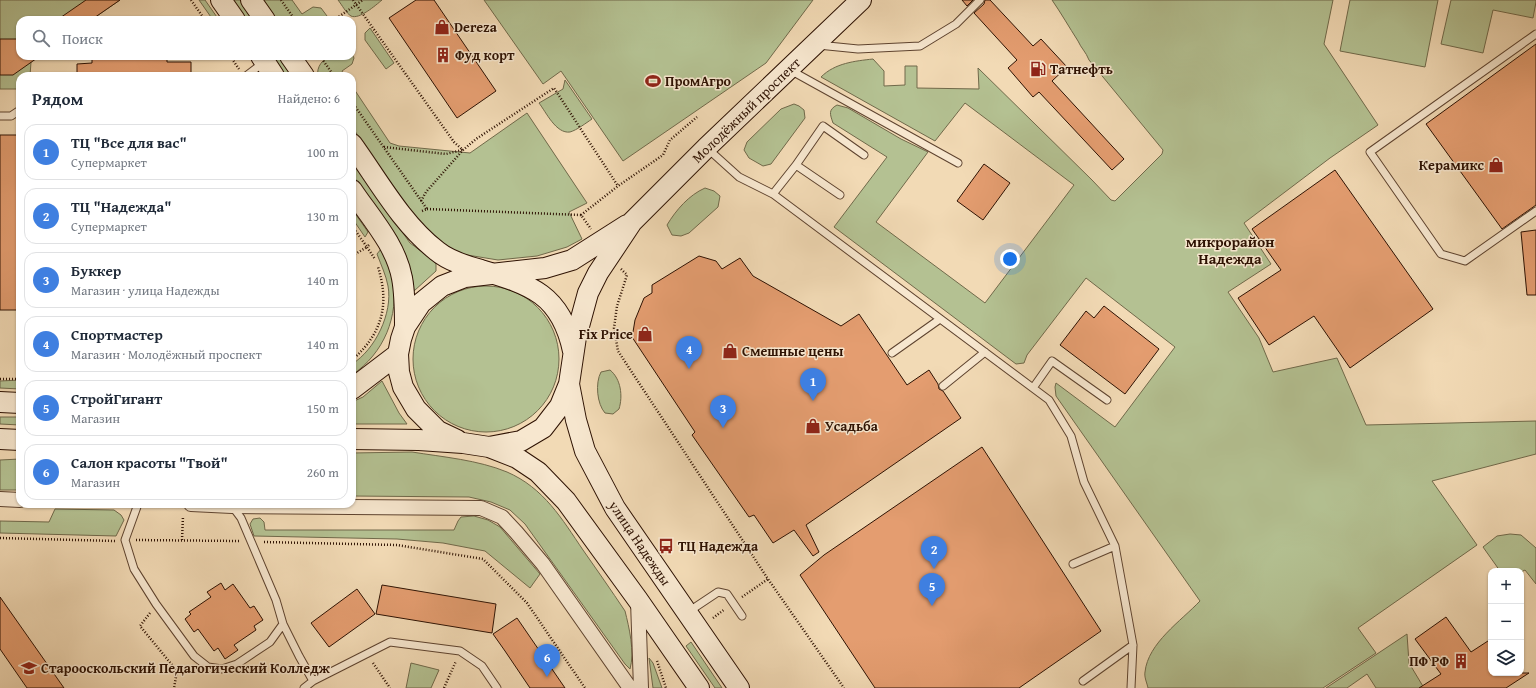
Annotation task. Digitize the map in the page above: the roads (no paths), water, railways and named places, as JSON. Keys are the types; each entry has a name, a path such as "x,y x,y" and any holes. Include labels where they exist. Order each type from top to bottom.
{"main road":[{"path":"221,0 232,16"},
{"path":"251,0 262,16"},
{"name":"Молодёжный проспект","path":"463,443 438,431 416,409 403,387 399,372 398,354 401,339 405,327 421,303 442,286 464,276 545,268 605,249 706,148 860,0"},
{"path":"293,60 301,72"},
{"path":"356,150 420,238 439,253 462,265 493,274"},
{"path":"356,196 383,235 396,258 402,277 405,327"},
{"name":"Молодёжный проспект","path":"356,440 418,440 463,443 489,447 521,441 543,428 560,406 570,384 576,337 588,293 598,273 605,249"},
{"name":"Молодёжный проспект","path":"493,274 514,280 534,289 551,303 566,325 574,356"},
{"path":"356,387 398,354"},
{"name":"улица Надежды","path":"570,384 576,420 585,451 615,508 739,688"},
{"path":"0,402 16,403"},
{"path":"0,439 16,440"},
{"path":"489,447 517,458 538,472 566,501 638,600 699,688"}],"street":[{"path":"0,499 16,500"},
{"path":"356,507 481,508 502,517 543,564 630,688"},
{"path":"638,600 641,688"}],"lane":[{"path":"814,45 858,50 920,46 956,24 980,0"},
{"path":"1536,34 1370,152 1441,254 1465,261 1536,211"},
{"path":"248,72 266,65"},
{"path":"788,69 958,163"},
{"path":"0,116 11,116 16,113"},
{"path":"773,194 796,165 823,126 864,155"},
{"path":"706,148 739,177 773,194 1048,400 1071,436 1084,482 1115,546 1133,645 1131,688"},
{"path":"796,165 840,195"},
{"path":"892,354 940,318"},
{"path":"943,386 985,352"},
{"path":"1033,388 1052,361 1107,400"},
{"path":"137,508 125,540 134,569 156,604 194,656 208,667 222,669 237,664 270,642 283,624"},
{"path":"234,508 241,518 276,600 283,624 313,681"},
{"path":"1073,564 1115,546"},
{"path":"687,612 718,592 727,594 742,616"},
{"path":"304,688 313,681 390,642 460,651 482,666 497,688"},
{"path":"1083,681 1133,645"}],"place":[{"name":"Dereza","path":"442,27"},
{"name":"Фуд корт","path":"443,55"},
{"name":"Татнефть","path":"1038,69"},
{"name":"ПромАгро","path":"653,81"},
{"name":"Керамикс","path":"1496,165"},
{"name":"Fix Price","path":"645,334"},
{"name":"Смешные цены","path":"730,351"},
{"name":"Спортмастер","path":"689,369"},
{"name":"ТЦ \"Все для вас\"","path":"813,401"},
{"name":"Усадьба","path":"813,426"},
{"name":"Буккер","path":"723,428"},
{"name":"ТЦ Надежда","path":"666,546"},
{"name":"ТЦ \"Надежда\"","path":"934,569"},
{"name":"СтройГигант","path":"932,606"},
{"name":"ПФ РФ","path":"1461,661"},
{"name":"Старооскольский Педагогический Колледж","path":"29,668"},
{"name":"Салон красоты \"Твой\"","path":"547,677"}],"district":[{"name":"микрорайон Надежда","path":"1230,250"}]}
